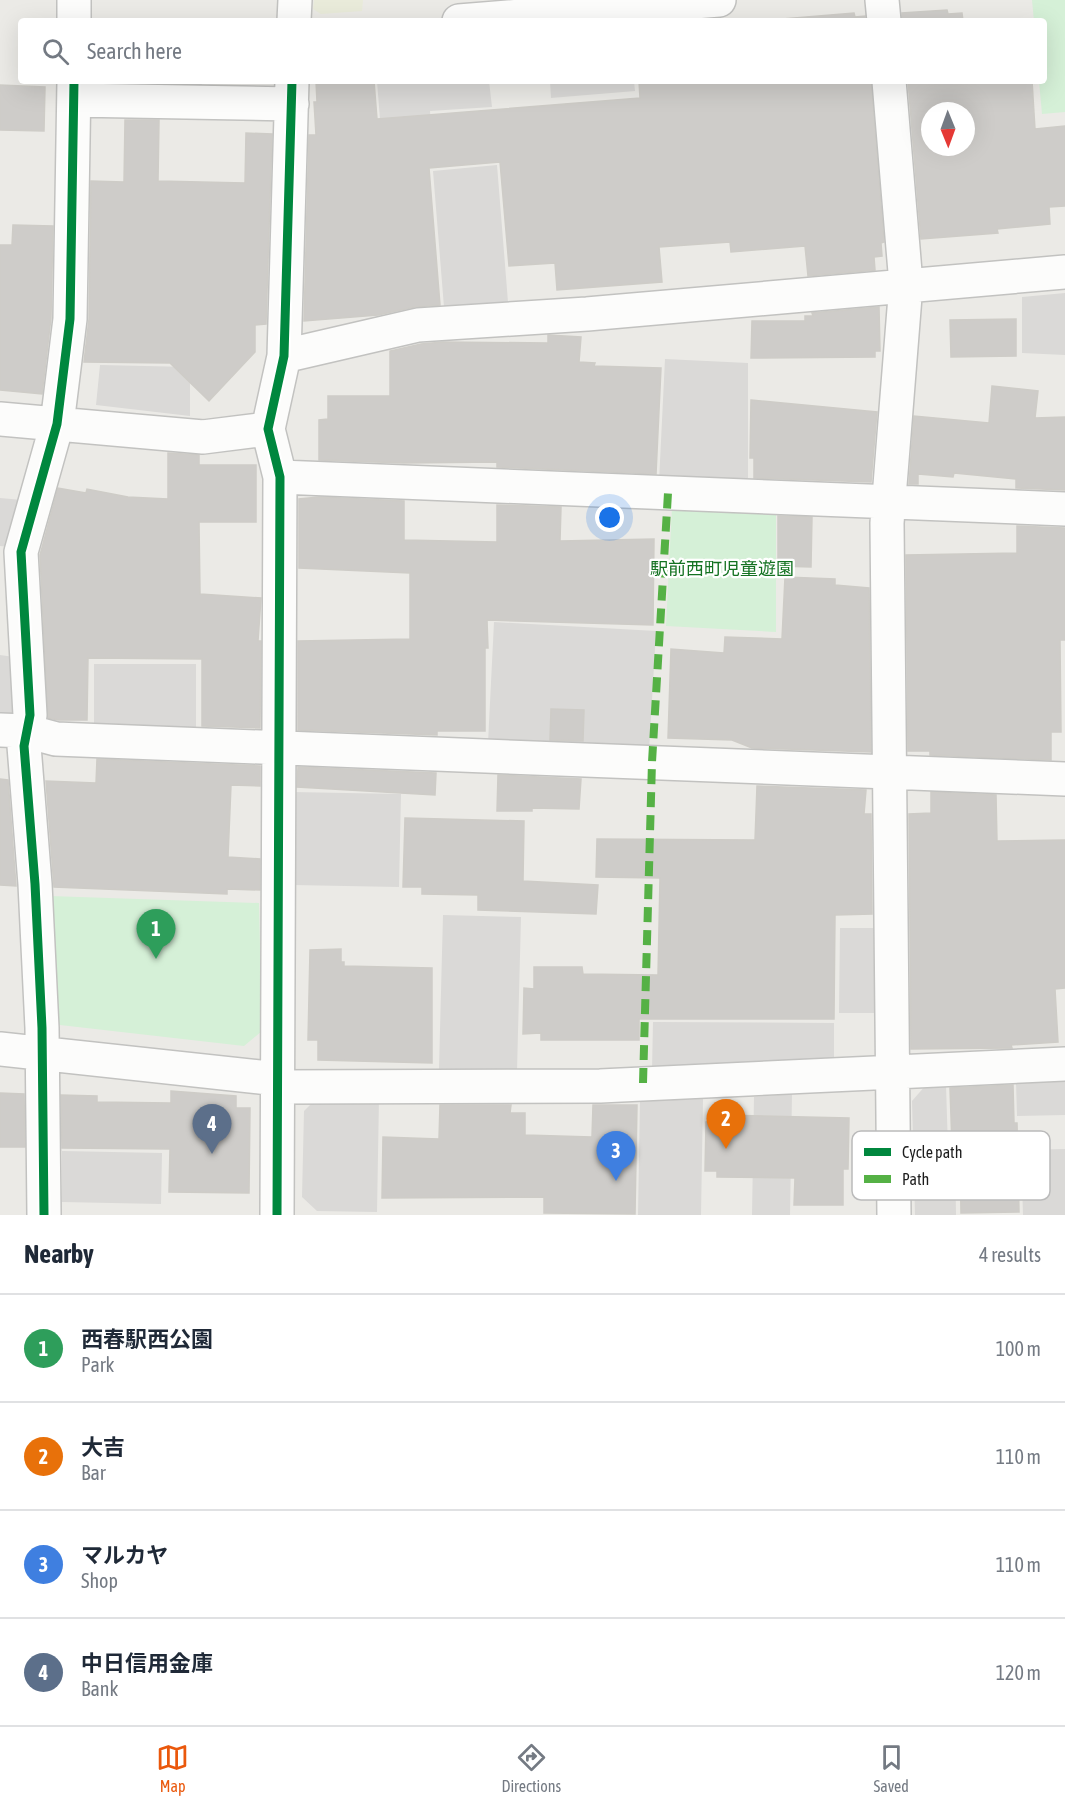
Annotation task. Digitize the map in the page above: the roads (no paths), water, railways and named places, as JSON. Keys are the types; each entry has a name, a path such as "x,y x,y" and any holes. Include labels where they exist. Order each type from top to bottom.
{"street":[{"path":"74,0 74,18"},
{"path":"294,18 295,0"},
{"path":"496,18 718,0"},
{"path":"882,0 884,18"},
{"path":"889,84 906,284 891,502 887,523 893,1131"},
{"path":"13,730 30,715 21,552 57,424 70,319 74,90 292,93 284,356 268,429 280,477 277,1215"},
{"path":"284,356 418,325 587,314 906,284 1065,272"},
{"path":"0,418 203,436 268,429"},
{"path":"280,477 1065,509"},
{"path":"13,730 56,740 1065,779"},
{"path":"13,730 24,746 36,884 44,1215"},
{"path":"0,1049 278,1083 600,1086 1065,1064"},
{"path":"894,1200 894,1215"}],"place":[{"name":"西春駅西公園","path":"156,959"},
{"name":"大吉","path":"726,1149"},
{"name":"中日信用金庫","path":"212,1154"},
{"name":"マルカヤ","path":"616,1181"}],"park label":[{"name":"駅前西町児童遊園","path":"722,569"}]}
